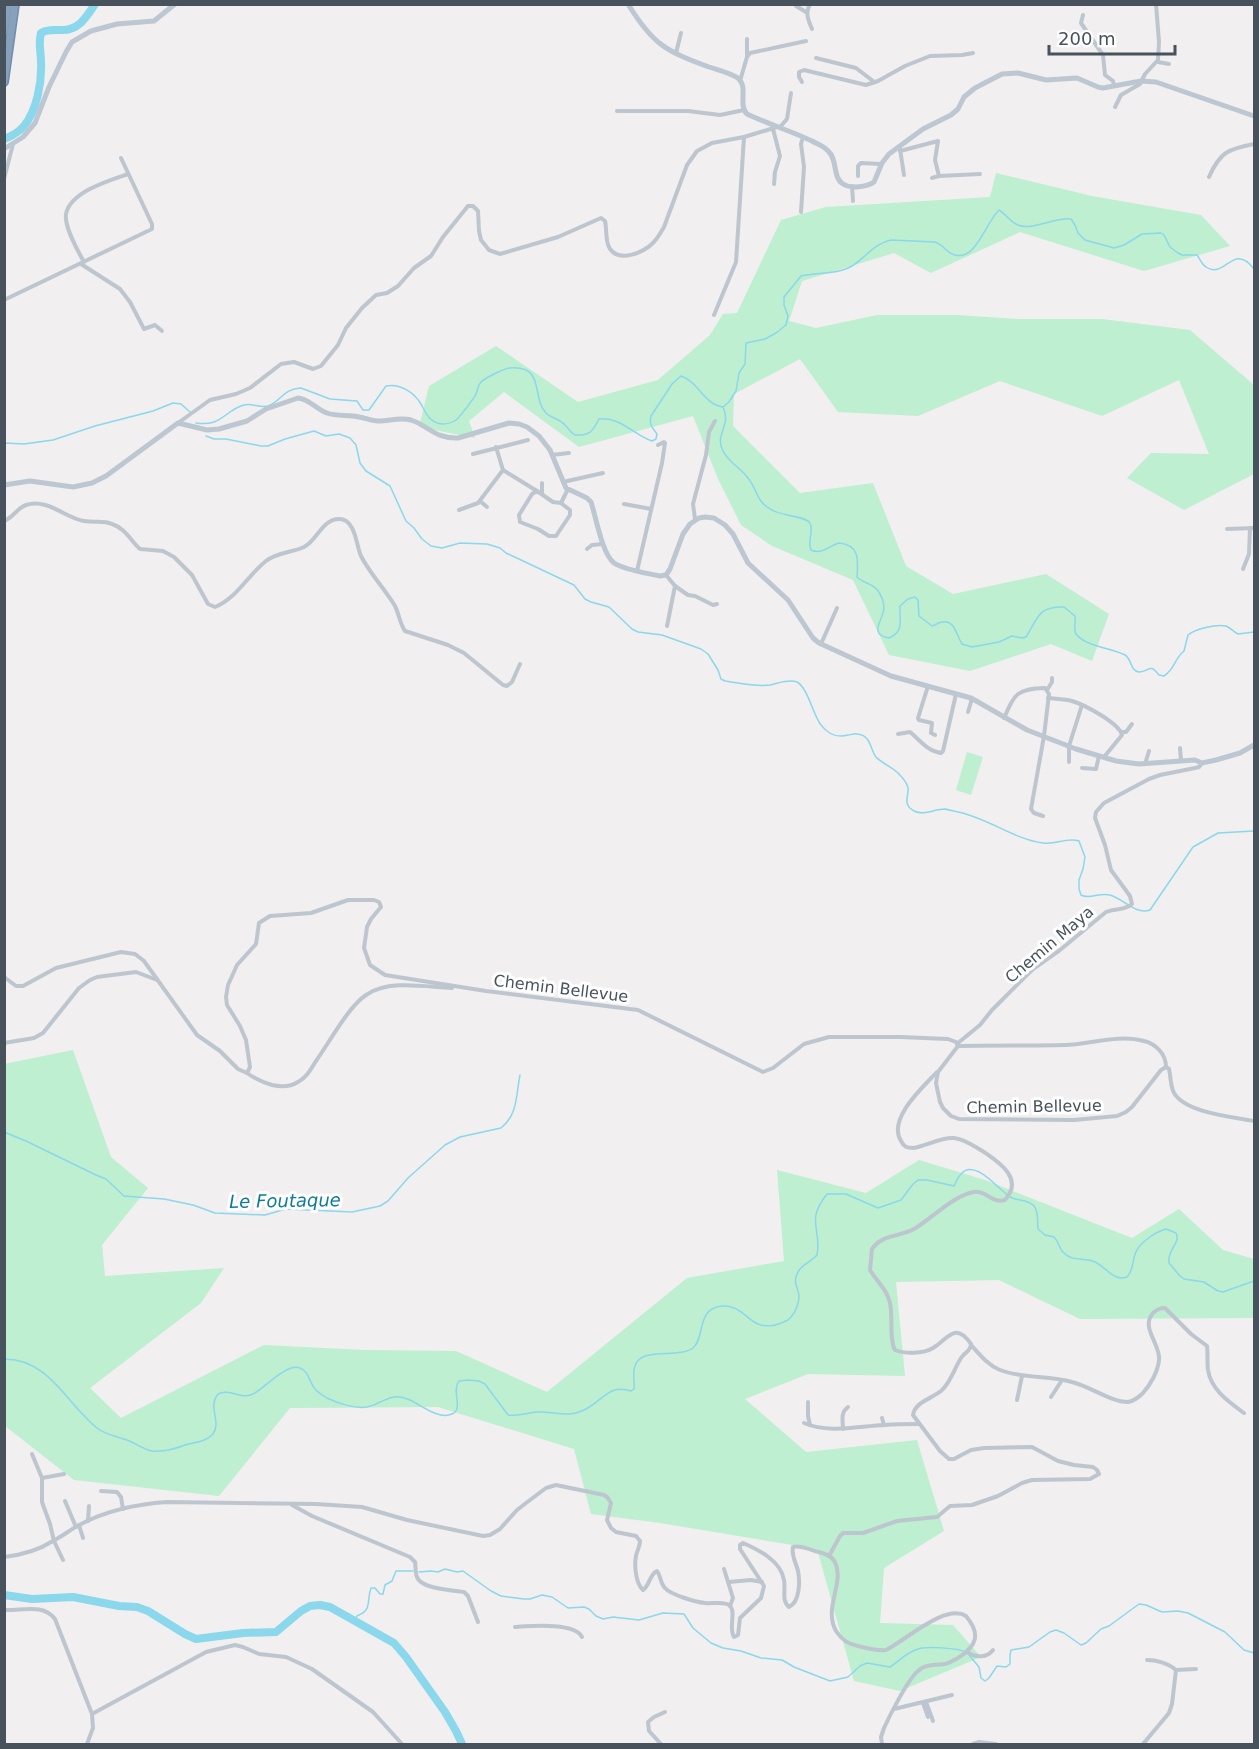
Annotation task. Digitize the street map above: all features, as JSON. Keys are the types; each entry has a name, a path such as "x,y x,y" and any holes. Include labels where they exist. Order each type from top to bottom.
{"highway":[{"path":"4,32 8,4"},
{"path":"4,82 16,4"}],"street":[{"path":"4,149 29,132 35,123 49,87 72,42 91,31 117,24 154,21 175,4"},
{"path":"628,4 643,27 665,48 721,70 740,81"},
{"path":"806,12 810,4"},
{"path":"1115,107 1121,95 1140,84 1144,74 1158,62 1156,4"},
{"path":"796,6 806,12 812,29"},
{"path":"1083,15 1079,24 1102,53 1105,75 1112,80 1114,85"},
{"path":"676,54 681,33"},
{"path":"747,39 747,57 740,81 744,111 828,150 833,157 840,182 846,186 871,185 881,164 889,154 900,149 938,141 935,160 939,176"},
{"path":"747,57 754,52 806,41"},
{"path":"802,82 798,74 802,70 862,86 878,81 905,66 930,56 973,53"},
{"path":"816,58 856,68 873,81"},
{"path":"1158,62 1169,64"},
{"path":"900,149 923,129 951,115 958,109 964,97 975,88 1002,74 1018,72 1047,80 1077,78 1100,88 1141,81 1164,84 1254,116"},
{"path":"4,485 30,481 73,487 92,483 106,476 210,400 250,388 280,364 294,362 313,369 321,366 362,308 376,295 387,293 398,286 414,268 431,256 468,206 473,206 478,211 479,236 486,248 493,252 507,253 558,237 601,218 605,221 610,249 618,255 633,255 648,247 659,236 687,165 697,151 712,143 777,128 787,118 791,93"},
{"path":"617,111 688,111 720,116 744,111"},
{"path":"774,184 780,156 777,128"},
{"path":"714,315 736,262 744,137"},
{"path":"801,212 804,167 801,144 803,137"},
{"path":"4,179 13,144"},
{"path":"1209,177 1224,153 1254,144"},
{"path":"900,149 904,175"},
{"path":"4,300 152,229 121,158"},
{"path":"858,176 858,166 861,163 881,164"},
{"path":"128,174 100,184 81,195 68,208 66,219 82,263 120,289 144,328 155,325 162,331"},
{"path":"932,178 980,174"},
{"path":"852,186 853,201"},
{"path":"178,423 207,430 219,429 247,421 266,409 293,399 303,398 326,413 356,416 373,421 407,419 434,433 452,438 503,424 519,424 539,436 552,455 568,489 591,502 604,544 612,561 619,566 660,576 666,575 683,534 690,524 695,519 705,516 714,518 733,534 748,563 788,600 813,638 821,644 891,676 971,698 1004,718 1044,736 1102,757 1126,763 1199,760 1202,763 1240,753 1254,745"},
{"path":"695,519 693,504 706,455 709,432 715,421"},
{"path":"473,454 528,440"},
{"path":"637,571 665,443 658,445"},
{"path":"496,447 503,470 554,502 561,503 575,512"},
{"path":"552,455 569,453"},
{"path":"459,510 480,501 503,470"},
{"path":"563,482 603,473"},
{"path":"542,483 542,493"},
{"path":"561,503 568,489"},
{"path":"537,490 519,515 520,522 554,537 570,515 570,510"},
{"path":"480,501 487,507"},
{"path":"4,522 24,505 38,503 84,521 113,524 127,534 141,549 163,551 174,556 192,574 208,604 214,607 239,591 274,555 306,547 330,521 339,519 345,521 355,535 360,555 395,606 405,632 448,645 464,653 503,685 507,686 513,682 520,664"},
{"path":"624,504 651,509"},
{"path":"1227,529 1252,528 1249,554 1243,569"},
{"path":"587,549 604,544"},
{"path":"666,575 675,586 688,595 713,605 717,604"},
{"path":"667,626 675,586"},
{"path":"821,644 837,608"},
{"path":"1043,816 1034,813 1031,809 1044,736 1047,690 1052,678"},
{"path":"928,686 918,718 932,723 931,734 935,735"},
{"path":"1004,718 1012,701 1022,691 1045,688 1047,690"},
{"path":"898,734 910,732 921,743 941,753 956,694"},
{"path":"968,712 971,698"},
{"path":"1048,698 1063,699 1082,705 1119,728 1121,732 1120,738 1102,757 1096,769 1082,768"},
{"path":"1069,762 1069,746 1082,705"},
{"path":"1121,732 1126,732 1132,724"},
{"path":"1180,748 1181,761"},
{"path":"1144,764 1149,751"},
{"name":"Chemin Maya","path":"958,1045 1043,960 1060,950 1106,912 1130,905 1130,896 1111,870 1095,818 1096,812 1104,803 1149,779 1199,767 1202,763"},
{"name":"Chemin Bellevue","path":"247,1072 250,1067 246,1040 227,1005 226,991 237,965 256,944 259,923 270,916 311,913 348,900 376,900 379,902 381,907 368,923 364,942 367,960 379,972 392,977 472,989 638,1010 763,1072 773,1068 804,1044 829,1037 948,1039 958,1045"},
{"path":"4,977 16,986 22,986 56,968 126,952 140,957 197,1035 220,1051 238,1069 254,1078 279,1086 288,1086 300,1081 355,1005 366,995 378,990 402,986 472,989"},
{"path":"4,1042 34,1038 43,1033 79,988 97,977 136,972 158,980"},
{"path":"1244,1413 1226,1400 1213,1384 1207,1367 1207,1346 1191,1334 1166,1308 1156,1310 1149,1318 1149,1328 1159,1360 1152,1380 1146,1390 1136,1399 1125,1401 1073,1382 1022,1376 999,1369 989,1364 966,1337 955,1332 930,1350 904,1352 895,1350 892,1345 892,1315 889,1300 870,1268 872,1249 879,1241 914,1229 967,1194 979,1192 999,1202 1008,1196 1011,1182 1006,1169 969,1143 952,1138 909,1148 899,1138 898,1123 903,1112 958,1045 1065,1045 1137,1039 1157,1047 1166,1061 1174,1092 1183,1102 1200,1109 1254,1121"},
{"name":"Chemin Bellevue","path":"938,1072 936,1083 940,1102 947,1113 955,1118 1074,1119 1117,1116 1126,1112 1166,1067"},
{"path":"829,1556 843,1533 863,1533 897,1521 937,1517 950,1506 972,1505 1032,1480 1090,1479 1099,1474 1093,1467 1058,1461 1032,1447 971,1450 954,1459 943,1454 913,1415 915,1408 943,1389 961,1358 972,1346"},
{"path":"1017,1400 1022,1376"},
{"path":"1051,1397 1062,1380"},
{"path":"808,1402 810,1426"},
{"path":"843,1429 842,1416 848,1407"},
{"path":"882,1418 884,1425"},
{"path":"804,1423 810,1426 843,1429 919,1424"},
{"path":"32,1454 42,1478 41,1500 54,1541 63,1560"},
{"path":"42,1478 64,1474"},
{"path":"4,1557 34,1550 54,1541 77,1526 123,1509 167,1502 362,1507 406,1520 483,1536 500,1529 517,1510 550,1486 561,1486 604,1495 610,1500 607,1520 611,1528 616,1532 636,1536 640,1541 635,1556 638,1581 642,1590 647,1587 652,1574 657,1571 664,1587 673,1594 703,1603 730,1606"},
{"path":"101,1491 117,1492 121,1497 123,1509"},
{"path":"65,1501 83,1538"},
{"path":"292,1504 312,1516 410,1557 415,1562 416,1575 420,1582 464,1592 468,1596 478,1622"},
{"path":"88,1506 88,1521"},
{"path":"724,1569 733,1598 730,1606 731,1631 735,1637 738,1635 740,1618 763,1593 763,1582 739,1547 742,1543 777,1565 784,1580 785,1602 789,1607 796,1601 798,1580 798,1571 792,1554 793,1547 802,1547 829,1556 834,1560 837,1570 832,1617 837,1632 847,1642 877,1650 886,1650 936,1618 960,1613 969,1620 975,1633 975,1640 967,1652 948,1663 927,1666 913,1676 882,1731 882,1744"},
{"path":"729,1582 743,1580 763,1582"},
{"path":"4,1610 39,1609 51,1614 59,1626 92,1713 93,1728 87,1744"},
{"path":"515,1627 554,1625 578,1632 582,1637"},
{"path":"92,1713 206,1652 235,1645 259,1654 286,1657 312,1669 373,1713 402,1744"},
{"path":"967,1652 974,1656 981,1656 993,1650"},
{"path":"1147,1660 1159,1661 1176,1670 1196,1669"},
{"path":"1143,1744 1169,1713 1176,1670"},
{"path":"893,1709 952,1695"},
{"path":"924,1702 928,1717"},
{"path":"924,1702 933,1721"},
{"path":"661,1744 649,1731 648,1726 650,1719 665,1712"},
{"path":"973,1744 979,1742 996,1744"}],"green space":[{"path":"996,173 1092,196 1201,215 1230,246 1144,271 1020,232 931,273 894,253 802,281 789,321 816,328 877,315 957,315 1017,319 1102,319 1190,330 1254,385 1254,474 1184,510 1127,478 1151,453 1209,454 1179,380 1102,416 1000,381 918,416 838,412 800,359 734,394 733,426 800,493 873,483 906,566 953,594 1046,574 1109,614 1092,661 1051,644 970,671 889,655 853,580 772,546 741,525 718,479 693,416 579,447 504,392 469,421 475,438 419,427 429,386 496,346 578,402 658,380 710,335 723,314 737,313 781,220 826,207 990,197"},
{"path":"967,752 983,757 971,795 956,790"},
{"path":"73,1050 111,1157 148,1188 102,1245 105,1276 224,1268 201,1303 90,1388 121,1418 264,1345 364,1350 456,1351 547,1392 687,1278 784,1261 777,1170 866,1193 919,1160 985,1180 1132,1238 1179,1209 1223,1250 1254,1259 1254,1318 1080,1319 999,1280 896,1282 905,1376 808,1374 745,1399 806,1452 917,1440 944,1531 884,1568 880,1623 953,1625 981,1657 900,1691 854,1681 817,1549 591,1514 574,1449 438,1407 290,1408 219,1496 74,1480 5,1426 4,1064"}],"waterway":[{"path":"4,139 15,134 24,126 38,96 41,78 41,33 48,30 66,30 77,26 95,4"},
{"path":"196,423 212,423 244,405 268,406 286,393 301,388 330,399 357,401 363,410 369,410 386,386 391,385 410,392 431,420 446,424 455,421 460,416 475,396 481,382 495,373 510,368 521,368 533,377 539,399 546,413 563,423 575,435 588,434 599,419 607,419 621,423 652,441 656,439 657,434 652,428 651,416 672,384 681,376 716,405 723,407 729,402 736,391 739,373 745,364 746,343 765,339 786,325 788,316 784,297 801,276 846,269 880,244 891,240 935,242 952,254 962,255 975,247 999,210 1015,224 1023,226 1071,219 1078,233 1085,240 1114,248 1142,234 1161,233 1170,247 1178,253 1197,255 1205,266 1213,270 1235,259 1247,261 1254,269"},
{"path":"4,443 24,444 53,440 173,403 181,404 190,412"},
{"path":"723,407 726,420 720,440 725,455 748,478 766,507 810,523 811,550 822,551 839,543 846,544 854,550 857,559 857,577 876,588 882,598 884,611 878,631 883,636 889,638 897,632 900,625 900,606 908,599 915,597 918,600 919,616 932,626 941,622 950,623 962,644 972,647 999,642 1012,636 1026,637 1043,611 1064,607 1075,616 1075,632 1080,638 1092,645 1125,655 1136,671 1143,672 1151,668 1164,676 1184,651 1188,635 1195,631 1222,626 1238,634 1254,632"},
{"path":"206,436 261,446 268,446 314,431 326,436 339,434 350,438 356,445 360,463 366,471 390,486 406,521 431,546 442,548 460,543 487,544 500,548 574,585 585,599 609,607 632,629 662,635 701,649 708,654 721,679 725,681 759,686 787,681 797,682 804,690 818,721 827,731 837,736 862,735 870,743 876,757 901,776 908,788 908,806 914,811 925,813 945,809 958,812 1032,841 1043,843 1079,841 1085,857 1079,880 1081,895 1110,895 1134,909 1150,910 1193,847 1218,833 1254,831"},
{"name":"Le Foutaque","path":"4,1132 106,1179 124,1196 164,1199 193,1205 215,1213 265,1215 286,1209 352,1212 380,1206 388,1201 408,1178 445,1145 460,1137 501,1128 511,1117 520,1075"},
{"path":"4,1359 20,1361 45,1374 100,1430 152,1451 171,1449 208,1438 215,1429 214,1404 218,1394 227,1392 244,1396 253,1394 282,1372 294,1367 305,1371 314,1388 321,1394 336,1402 352,1406 367,1407 398,1397 410,1400 436,1414 452,1414 457,1408 457,1385 459,1381 468,1380 485,1384 508,1415 536,1412 573,1414 586,1409 612,1391 634,1389 635,1366 644,1356 678,1353 693,1348 697,1344 708,1312 714,1308 730,1306 753,1321 766,1326 777,1325 788,1320 798,1302 799,1295 795,1281 797,1273 817,1255 815,1218 827,1194 846,1194 878,1208 901,1200 918,1180 954,1186 960,1175 967,1170 973,1170 987,1177 1012,1198 1032,1204 1037,1211 1038,1229 1045,1235 1054,1237 1067,1256 1095,1262 1118,1277 1127,1277 1132,1269 1137,1250 1152,1235 1166,1229 1176,1233 1177,1237 1169,1263 1184,1279 1204,1282 1223,1292 1254,1281"},
{"path":"419,1572 438,1572 445,1569 463,1571 501,1596 524,1599 542,1595 552,1597 568,1608 584,1607 603,1619 613,1617 639,1620 663,1613 684,1614 693,1628 711,1643 761,1658 782,1660 830,1681 848,1677 867,1663 890,1667 918,1649 942,1648 966,1652"},
{"path":"355,1620 367,1608 371,1588 383,1594 385,1585 392,1581 396,1571 413,1571"},
{"path":"4,1595 32,1599 73,1597 137,1607 196,1639 243,1633 276,1632 310,1606 330,1607 394,1643 445,1712 462,1744"},
{"path":"969,1655 979,1667 981,1678 985,1681 997,1666 1006,1667 1010,1664 1011,1650 1029,1647 1056,1630 1081,1645 1139,1604 1162,1612 1188,1613 1225,1632 1244,1650 1254,1653"}]}
